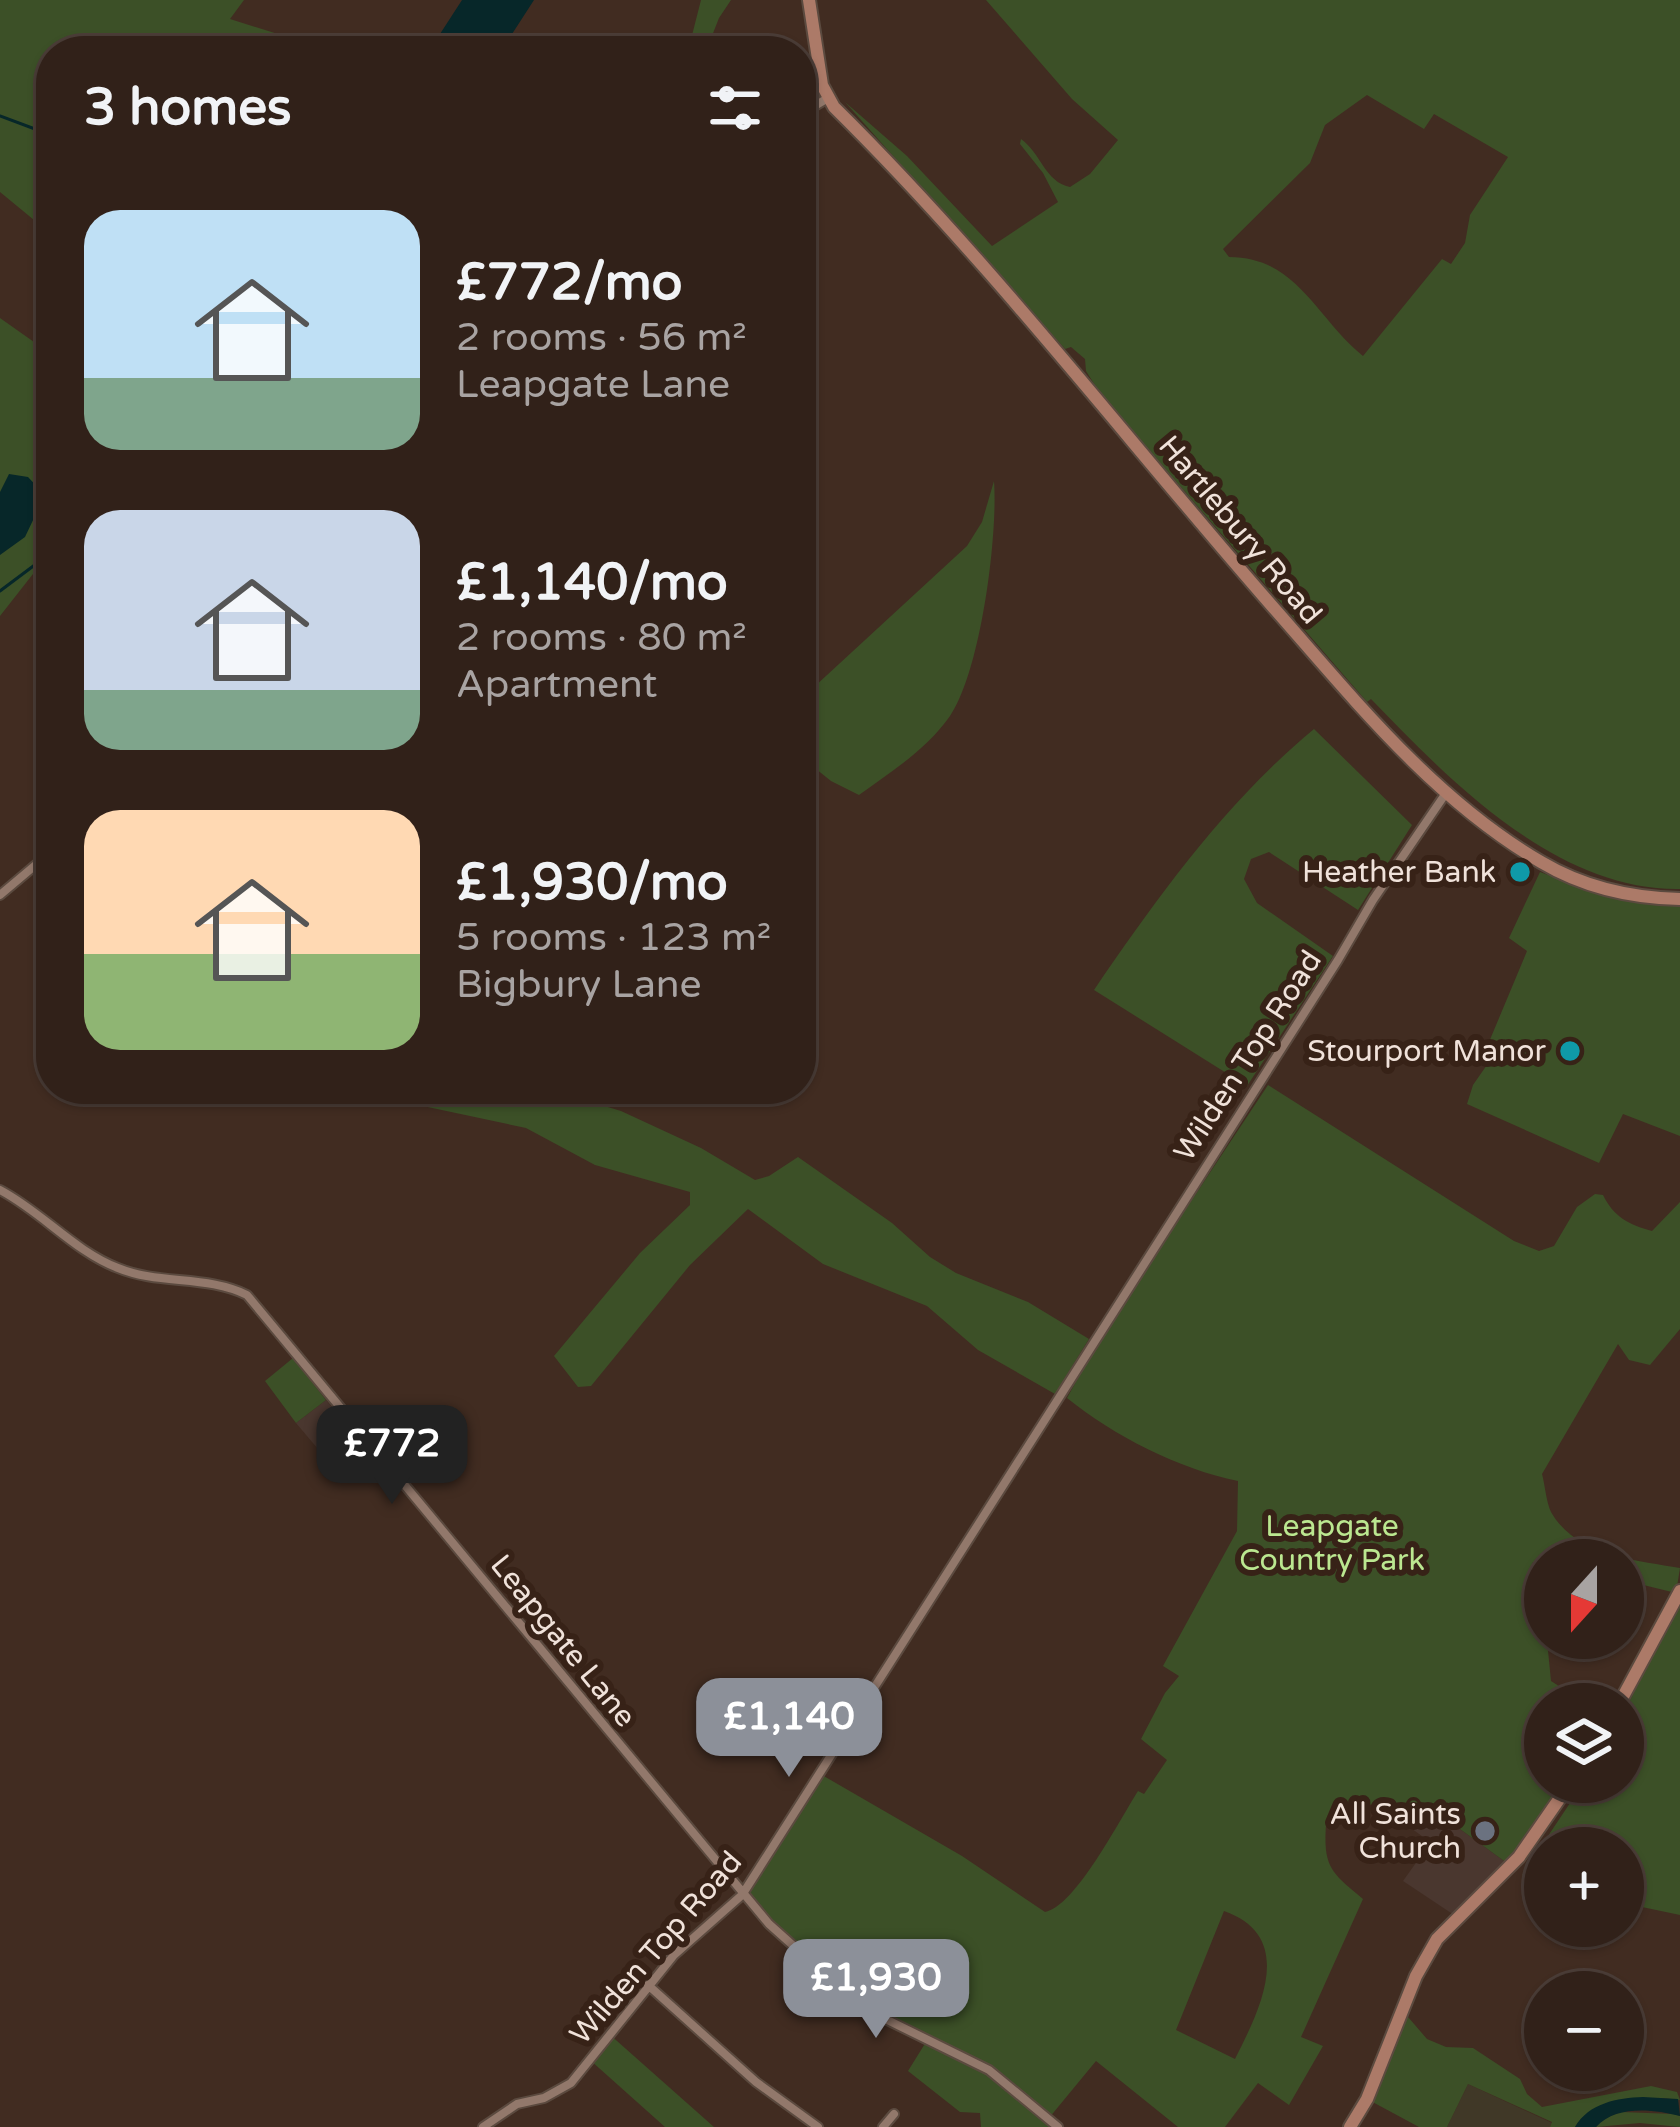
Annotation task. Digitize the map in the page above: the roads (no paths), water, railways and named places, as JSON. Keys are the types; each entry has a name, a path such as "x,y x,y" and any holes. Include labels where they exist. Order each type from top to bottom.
{"main road":[{"path":"809,0 815,36"},
{"path":"816,46 828,98"},
{"name":"Hartlebury Road","path":"828,98 965,244 1364,710 1447,792 1522,850 1570,876 1621,892 1680,899"},
{"path":"1630,1683 1680,1591"},
{"path":"1349,2127 1437,1939 1519,1857 1556,1803"}],"street":[{"path":"816,105 828,98"},
{"name":"Wilden Top Road","path":"483,2127 517,2104 544,2098 571,2083 674,1955 742,1895 1339,960 1372,900 1447,792"},
{"path":"0,895 36,865"},
{"name":"Leapgate Lane","path":"0,1190 114,1267 141,1276 230,1288 253,1300 756,1910 863,2008 989,2070 1058,2127"},
{"path":"728,1907 756,1910"},
{"path":"648,1985 756,2082 815,2126"},
{"path":"883,2127 894,2114"}],"water":[{"path":"462,0 534,0 511,36 439,36"},
{"path":"9,474 28,477 36,485 36,514 25,537 0,555 0,492"},
{"path":"1643,2097 1678,2099 1680,2116 1635,2111 1614,2115 1596,2127 1575,2127 1604,2103"}],"waterway":[{"path":"0,116 36,129"},
{"path":"0,591 36,564"}],"place":[{"name":"Heather Bank","path":"1520,872"},
{"name":"Stourport Manor","path":"1570,1051"},
{"name":"All Saints Church","path":"1485,1831"}],"park label":[{"name":"Leapgate Country Park","path":"1332,1544"}]}
